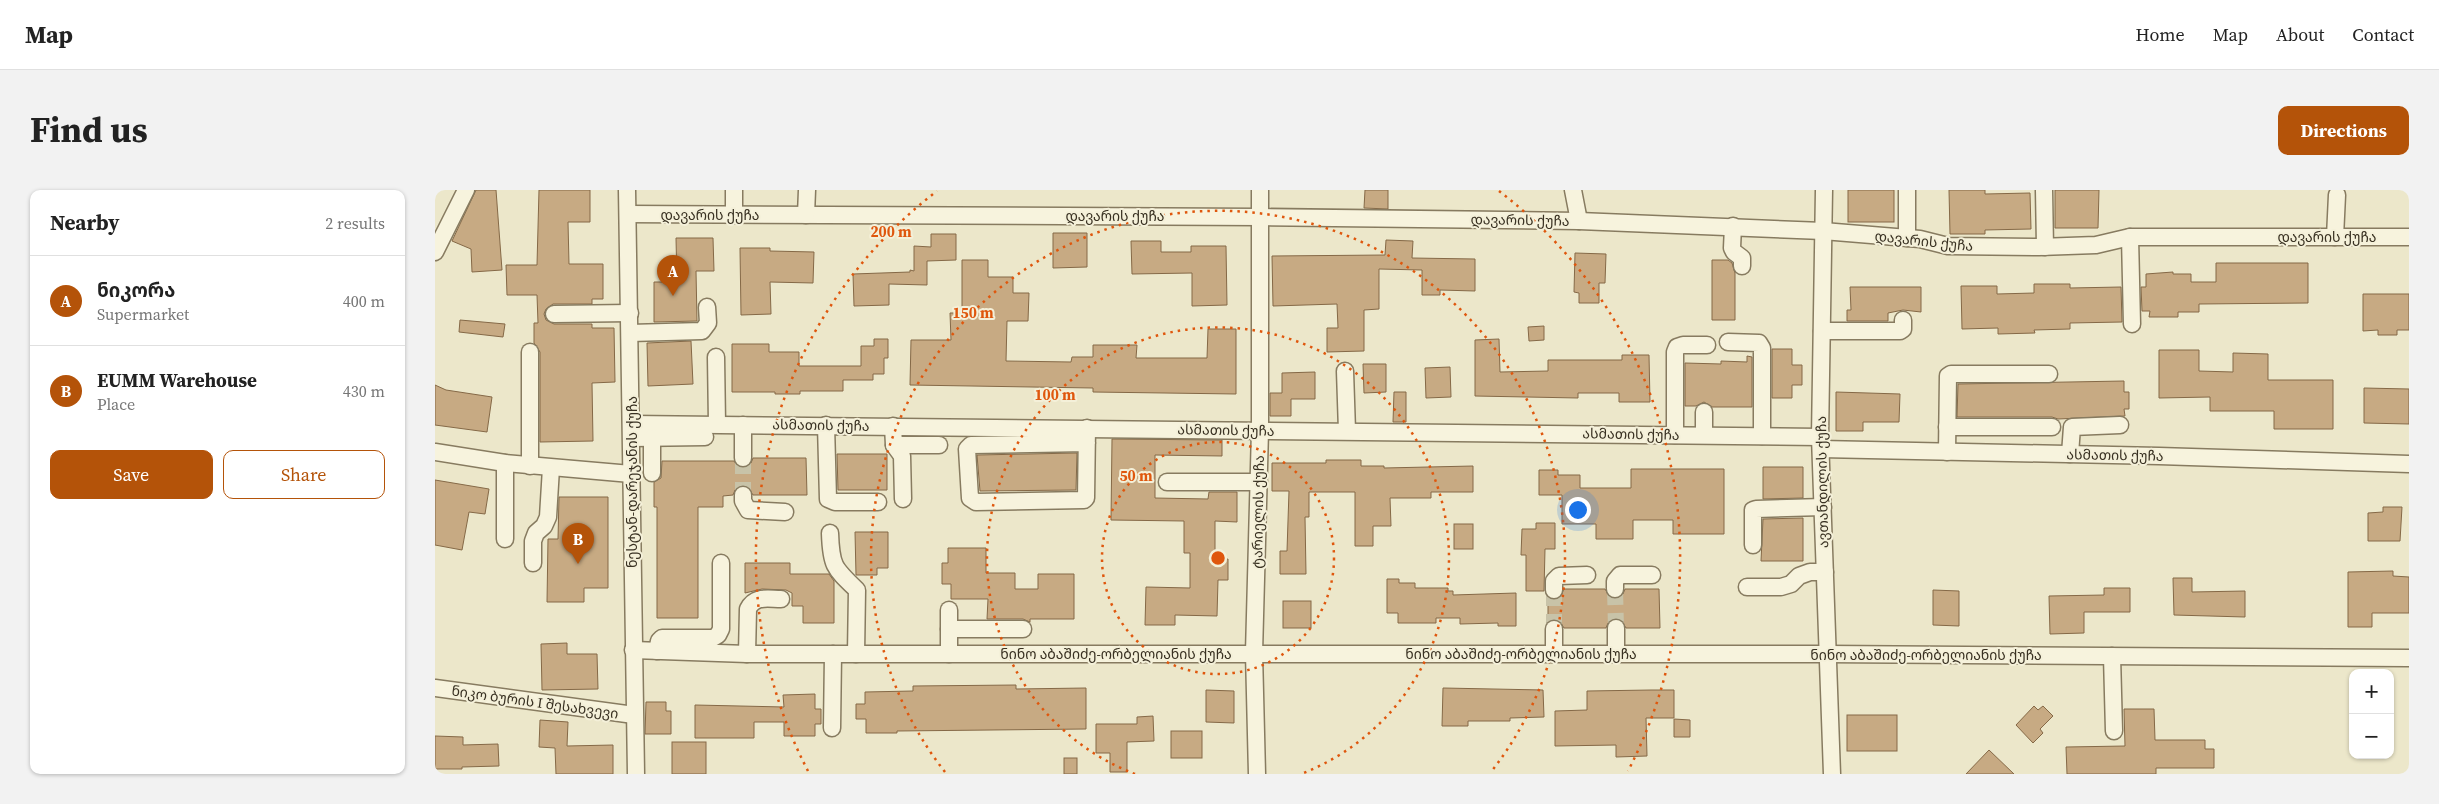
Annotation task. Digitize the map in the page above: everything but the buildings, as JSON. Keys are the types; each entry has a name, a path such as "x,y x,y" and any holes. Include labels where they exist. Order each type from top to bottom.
{"street":[{"path":"435,252 465,190"},
{"name":"ნესტან-დარეჯანის ქუჩა","path":"627,190 632,431 635,774"},
{"path":"734,190 734,215"},
{"path":"806,215 807,190"},
{"name":"ტარიელის ქუჩა","path":"1257,774 1254,654 1260,430 1260,190"},
{"path":"1573,190 1579,221"},
{"name":"ავთანდილის ქუჩა","path":"1825,190 1820,443 1832,774"},
{"path":"1907,190 1907,238"},
{"path":"2044,190 2045,247"},
{"path":"2335,237 2337,195"},
{"name":"დავარის ქუჩა","path":"628,214 1260,217 1579,221 1823,231 1907,238 1949,246 2045,247 2096,245 2130,237 2409,238"},
{"path":"1733,226 1732,248 1742,258 1742,266"},
{"path":"2130,237 2132,324"},
{"path":"630,333 702,331 708,322 707,307"},
{"path":"555,314 630,313"},
{"path":"1822,331 1900,331 1903,329 1903,320"},
{"path":"1728,342 1759,343 1762,348 1763,436"},
{"path":"1675,435 1675,352 1677,347 1683,345 1707,345"},
{"path":"530,352 530,466"},
{"path":"717,357 717,424"},
{"path":"1345,371 1347,431"},
{"path":"1947,452 1947,380 1951,374 2049,374"},
{"path":"1704,412 1704,435"},
{"name":"ასმათის ქუჩა","path":"632,431 717,424 893,426 1087,435 1260,430 1763,436 1820,443 1947,452 2409,464"},
{"path":"743,425 743,458"},
{"path":"2071,454 2072,427 2120,425"},
{"path":"826,426 827,499 835,502 878,502"},
{"path":"893,426 894,445 902,456 903,499"},
{"path":"1947,427 2052,427"},
{"path":"632,431 651,438 705,437"},
{"path":"1087,435 1086,498 1084,500 1079,502 976,502 969,498 967,449 971,445 1087,435"},
{"path":"651,438 651,473"},
{"path":"894,445 939,445"},
{"path":"435,452 505,464 631,474"},
{"path":"505,464 505,539"},
{"path":"533,563 533,541 536,532 544,526 548,517 551,468"},
{"path":"1167,482 1259,482"},
{"path":"743,495 743,501 748,510 785,512"},
{"path":"1753,545 1753,510 1823,507"},
{"path":"830,533 831,560 837,570 857,590 856,654"},
{"path":"657,651 659,641 663,638 713,638 718,635 721,628 721,563"},
{"path":"1747,587 1781,587 1810,572 1825,572"},
{"path":"1554,590 1554,581 1559,576 1587,575"},
{"path":"1615,589 1615,581 1620,575 1652,575"},
{"path":"747,654 748,608 751,602 756,598 781,599"},
{"path":"949,610 949,654"},
{"path":"949,629 1023,628"},
{"path":"1554,628 1554,654"},
{"path":"1616,628 1616,654"},
{"name":"ნინო აბაშიძე-ორბელიანის ქუჩა","path":"633,650 747,654 1827,654 2409,658"},
{"path":"832,728 833,654"},
{"path":"2112,656 2114,731"},
{"name":"ნიკო ბურის I შესახვევი","path":"435,688 634,715"}],"tunnel":[{"path":"743,458 743,495"},
{"path":"1615,589 1616,628"},
{"path":"1554,590 1554,629"}],"place":[{"name":"ნიკორა","path":"673,296"},
{"name":"EUMM Warehouse","path":"578,564"}]}
